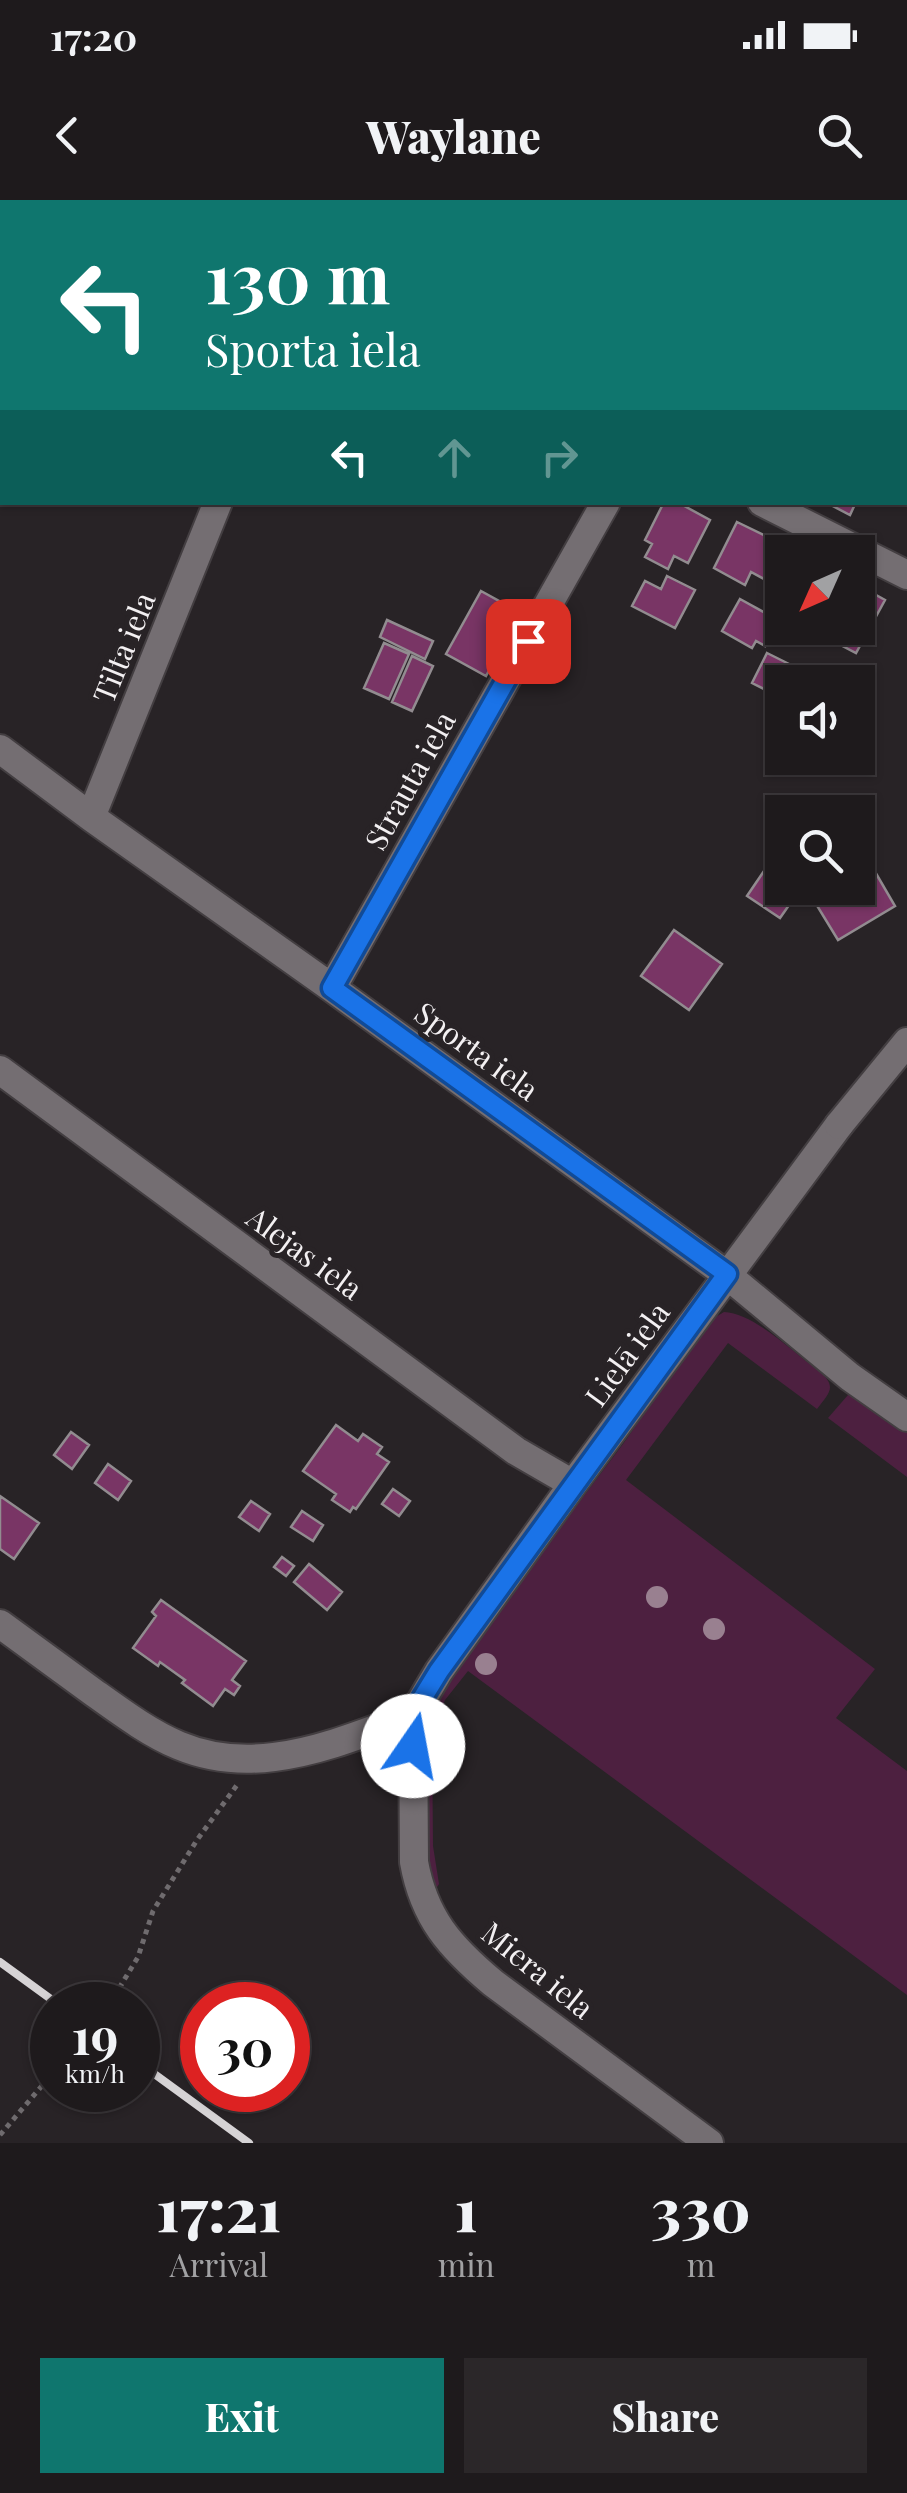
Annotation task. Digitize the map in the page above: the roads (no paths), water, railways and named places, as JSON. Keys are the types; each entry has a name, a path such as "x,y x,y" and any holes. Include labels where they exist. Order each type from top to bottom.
{"street":[{"name":"Tilta iela","path":"91,818 217,505"},
{"name":"Strauta iela","path":"332,988 604,505"},
{"path":"768,505 907,575"},
{"name":"Sporta iela","path":"0,749 727,1274 837,1367 907,1417"},
{"name":"Lielā iela","path":"412,1715 439,1671 727,1274 907,1042"},
{"name":"Alejas iela","path":"0,1070 516,1451 573,1484"},
{"path":"0,1624 144,1729 172,1745 202,1754 235,1759 271,1758 335,1744 412,1715"},
{"name":"Miera iela","path":"412,1715 414,1862 427,1909 442,1934 493,1982 708,2143"}],"railway":[{"path":"0,1962 30,1984"},
{"path":"160,2078 249,2143"}]}
